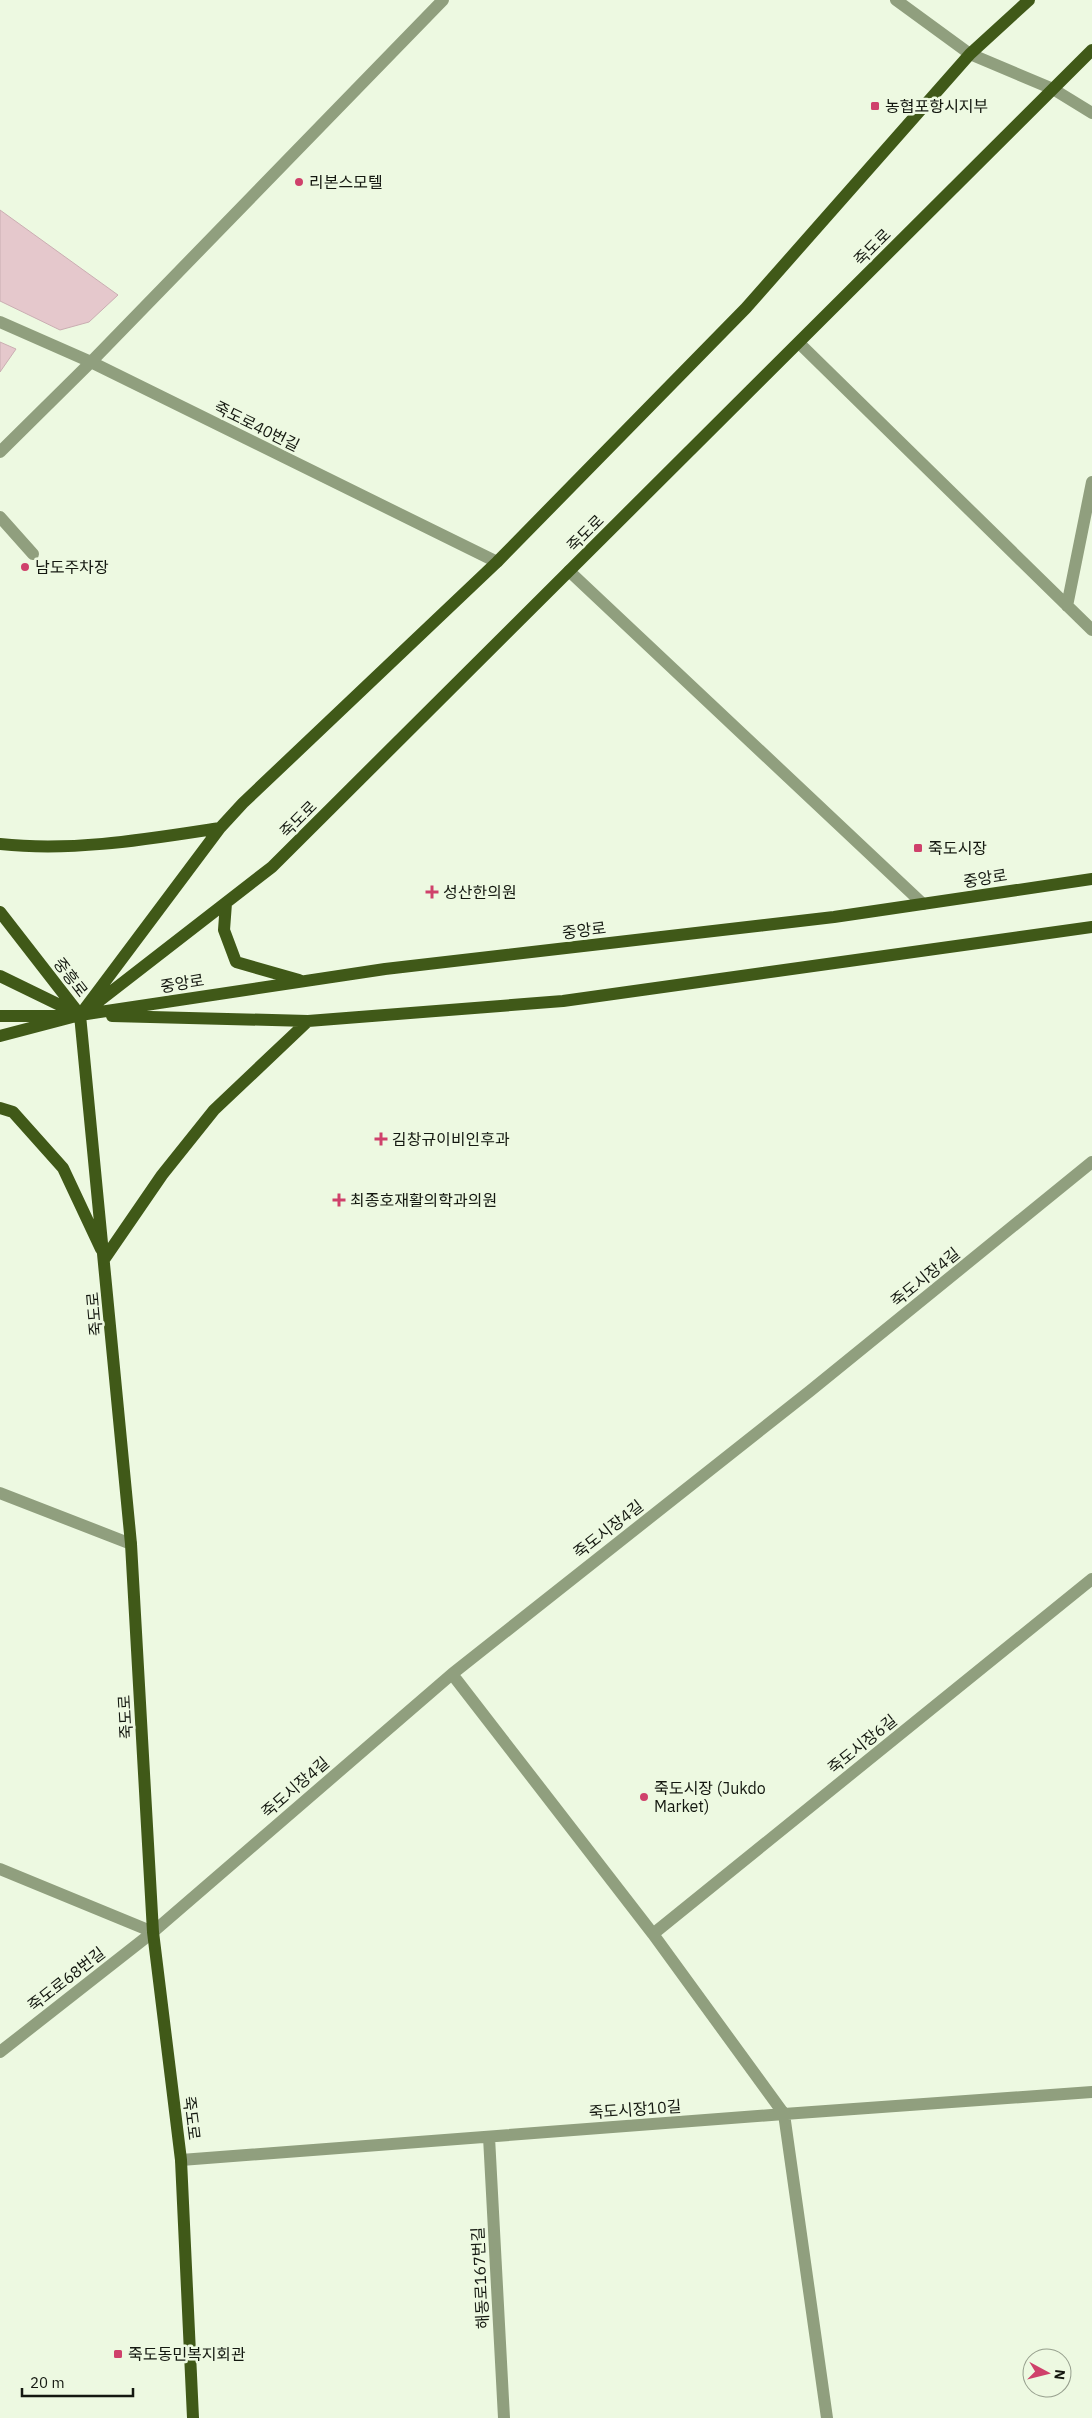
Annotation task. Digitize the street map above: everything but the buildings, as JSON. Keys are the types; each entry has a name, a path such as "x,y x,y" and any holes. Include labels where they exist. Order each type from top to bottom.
{"main road":[{"path":"80,1015 220,828 243,803 497,562 746,308 970,54 1029,0"},
{"name":"죽도로","path":"193,2418 181,2160 153,1932 131,1544 105,1258 80,1015 272,867 1092,50"},
{"path":"0,844 35,848 121,842 220,828"},
{"name":"중앙로","path":"0,1036 80,1015 385,969 834,917 1092,879"},
{"path":"226,903 224,930 236,962 303,981"},
{"name":"중흥로","path":"0,912 80,1015"},
{"name":"중앙로","path":"0,1016 80,1015 308,1022 563,1001 1092,927"},
{"name":"중흥로","path":"0,976 80,1015"},
{"path":"105,1258 162,1175 214,1110 308,1022"},
{"path":"0,1108 13,1112 63,1168 105,1258"}],"street":[{"path":"0,452 91,362 443,0"},
{"path":"896,0 970,54 1053,89 1092,113"},
{"name":"죽도로40번길","path":"0,322 91,362 497,562"},
{"path":"799,343 1092,630"},
{"path":"1067,606 1092,482"},
{"path":"0,516 34,554"},
{"path":"569,571 923,904"},
{"name":"죽도시장4길","path":"153,1932 452,1674 810,1392 1092,1162"},
{"path":"0,1492 131,1544"},
{"name":"죽도시장6길","path":"653,1934 1092,1579"},
{"path":"452,1674 653,1934 784,2114 827,2418"},
{"path":"0,1869 153,1932"},
{"name":"죽도로68번길","path":"0,2052 153,1932"},
{"name":"죽도시장10길","path":"181,2160 1092,2092"},
{"name":"해동로167번길","path":"489,2136 504,2418"}],"place":[{"name":"농협포항시지부","path":"875,106"},
{"name":"리본스모텔","path":"299,182"},
{"name":"남도주차장","path":"25,567"},
{"name":"죽도시장","path":"918,848"},
{"name":"성산한의원","path":"432,892"},
{"name":"김창규이비인후과","path":"381,1139"},
{"name":"최종호재활의학과의원","path":"339,1200"},
{"name":"죽도시장 (Jukdo Market)","path":"644,1797"},
{"name":"죽도동민복지회관","path":"118,2354"}]}
